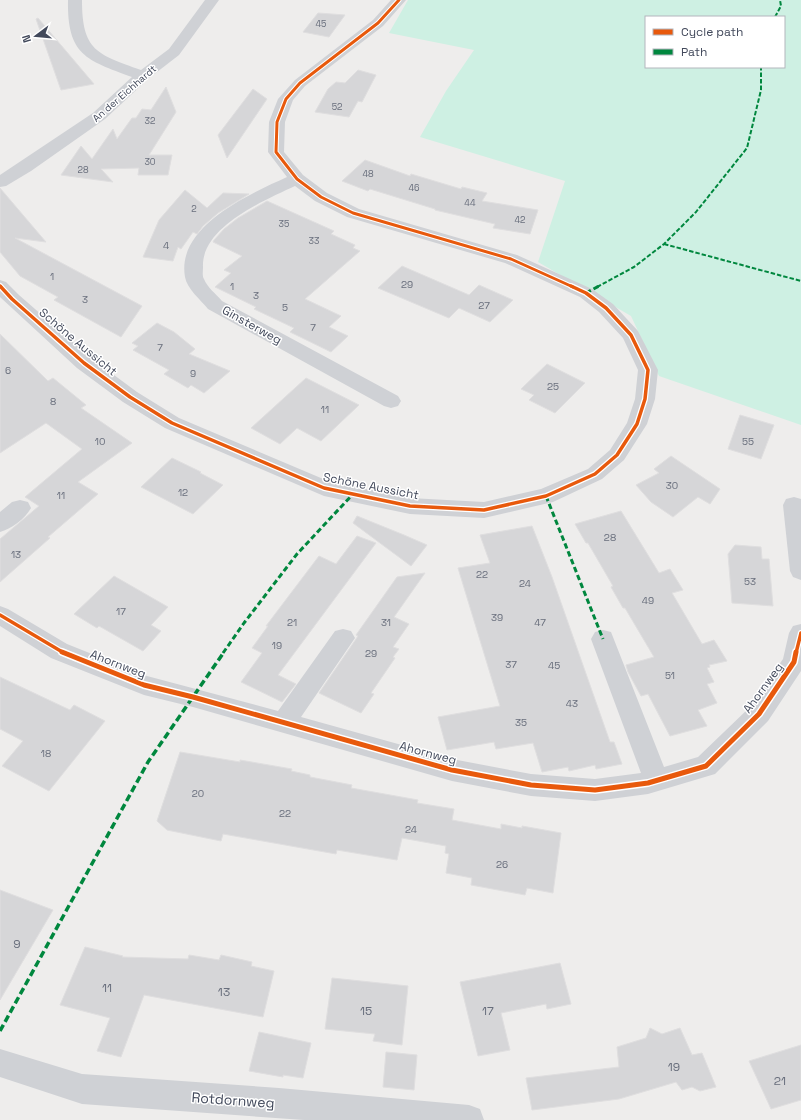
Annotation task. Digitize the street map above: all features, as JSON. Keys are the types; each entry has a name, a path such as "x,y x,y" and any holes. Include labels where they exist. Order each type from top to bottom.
{"street":[{"path":"75,0 76,31 85,49 102,61 143,76"},
{"name":"An der Eichhardt","path":"0,182 25,167 99,116 143,76 174,52 212,0"},
{"name":"Schöne Aussicht","path":"0,286 12,299 84,363 130,397 172,423 324,488 410,506 484,510 546,496 595,474 618,455 637,424 644,399 648,370 631,335 606,308 586,293 511,259 353,213 321,197 297,179 276,152 277,122 286,99 300,83 378,23 400,0"},
{"name":"Ginsterweg","path":"297,179 256,198 223,219 202,239 193,258 194,279 215,305 392,401"},
{"path":"794,505 801,571"},
{"path":"0,524 20,508"},
{"name":"Ahornweg","path":"0,615 59,651 144,685 452,770 531,785 595,790 656,780 706,766 759,714 794,662 801,633"},
{"path":"283,724 343,638"},
{"path":"603,640 656,780"},
{"name":"Rotdornweg","path":"0,1063 82,1089 279,1103 469,1120"}],"green space":[{"path":"408,0 801,0 801,425 659,376 631,316 538,262 565,181 420,137 446,91 474,50 389,33"}],"building":[{"path":"318,13 345,15 329,37 303,32"},
{"path":"38,18 94,84 61,90 36,19"},
{"path":"358,70 376,75 362,102 358,101 349,117 315,112 328,89 336,82 345,83"},
{"path":"166,87 176,112 149,155 172,155 168,175 138,175 139,168 101,169 113,182 61,175 81,146 92,159 113,129 117,139 132,118 136,118 142,109 151,110"},
{"path":"253,89 267,99 227,158 218,135"},
{"path":"365,160 410,176 411,174 461,189 462,187 487,193 482,201 538,210 530,234 493,228 495,224 435,210 370,189 368,191 342,181"},
{"path":"0,188 46,242 15,238 142,306 121,337 54,300 58,297 20,276 0,252"},
{"path":"185,190 207,208 223,193 249,194 218,213 203,226 197,234 193,232 181,249 178,247 173,261 143,257 159,220"},
{"path":"267,201 334,231 331,234 355,245 353,248 360,251 305,299 341,316 329,327 348,336 331,352 290,332 294,328 254,309 256,307 215,287 231,273 224,270 242,256 213,242 214,240 224,229 238,218"},
{"path":"402,266 469,295 479,285 513,300 490,322 459,308 449,318 378,288"},
{"path":"157,323 174,332 195,349 189,354 230,371 204,393 191,385 188,388 164,374 169,370 133,350 138,346 132,343"},
{"path":"0,334 48,381 53,378 86,405 81,408 132,443 78,482 98,494 48,537 50,538 0,582 0,539 39,506 25,497 82,449 46,423 0,453"},
{"path":"547,364 585,383 555,413 529,400 534,395 521,389"},
{"path":"306,378 359,405 321,441 297,428 280,444 251,428"},
{"path":"740,415 774,425 761,459 728,449"},
{"path":"671,456 720,489 710,504 698,497 673,517 651,502 636,485 659,473 654,469"},
{"path":"172,458 223,485 193,514 141,487"},
{"path":"621,511 659,573 670,569 683,590 672,593 702,644 714,640 727,661 709,665 710,667 707,668 714,682 707,684 717,703 698,710 707,726 670,736 648,694 641,696 628,672 626,665 654,657 625,608 623,608 611,587 613,586 575,524"},
{"path":"357,516 427,545 411,566 353,523"},
{"path":"532,526 552,577 610,742 614,742 622,764 596,769 595,765 569,771 568,767 542,772 533,743 496,749 494,742 447,750 438,717 500,706 458,568 490,563 480,535"},
{"path":"357,536 376,543 278,675 296,684 282,702 241,682 262,653 252,648 268,626 266,626 319,556 336,564"},
{"path":"735,545 761,547 762,559 769,559 773,606 732,603 728,554"},
{"path":"425,573 394,617 409,624 393,647 399,649 393,657 395,658 371,693 374,694 361,713 319,693 358,636 356,635 397,577"},
{"path":"114,576 168,607 151,625 161,631 143,651 99,626 97,628 74,614"},
{"path":"0,677 70,710 74,705 105,721 49,791 2,766 23,741 0,729"},
{"path":"180,752 292,769 291,771 310,775 310,777 352,785 351,788 418,800 417,803 454,809 452,820 501,829 501,824 561,833 553,893 527,888 525,895 471,885 472,878 446,873 449,854 445,853 446,846 402,838 397,860 337,850 336,854 223,834 221,841 167,830 157,821"},
{"path":"0,890 53,910 0,1000"},
{"path":"85,947 123,956 122,957 188,959 189,955 219,960 221,955 252,962 251,966 274,971 263,1017 144,995 121,1057 97,1051 110,1018 60,1005"},
{"path":"560,963 571,1004 547,1009 546,1004 501,1013 510,1050 478,1056 460,982"},
{"path":"332,978 408,986 402,1045 373,1041 375,1034 325,1029"},
{"path":"650,1028 662,1034 680,1028 692,1055 702,1053 716,1087 700,1091 692,1087 682,1090 676,1082 619,1099 532,1110 526,1078 619,1067 617,1047 646,1038"},
{"path":"259,1032 311,1043 303,1078 283,1075 283,1077 249,1071"},
{"path":"801,1045 801,1100 771,1109 749,1061"},
{"path":"386,1052 417,1055 414,1090 383,1087"}],"marked path":[{"path":"776,16 781,6 780,0"},
{"path":"586,293 634,267 664,244 696,212 747,148 761,90 761,68"},
{"path":"664,244 801,281"},
{"path":"0,1031 148,762 244,623 297,554 353,494"},
{"path":"546,496 603,639"}],"cycle path":[{"path":"0,286 12,299 84,363 130,397 172,423 324,488 410,506 484,510 546,496 595,474 617,455 637,424 645,399 648,370 631,335 606,308 586,293 511,259 353,213 321,197 297,179 276,152 277,122 286,99 300,83 378,23 399,0"},
{"path":"0,615 59,651 144,685 193,697 452,770 531,785 595,790 648,783 706,766 759,714 794,662 801,633"}]}
